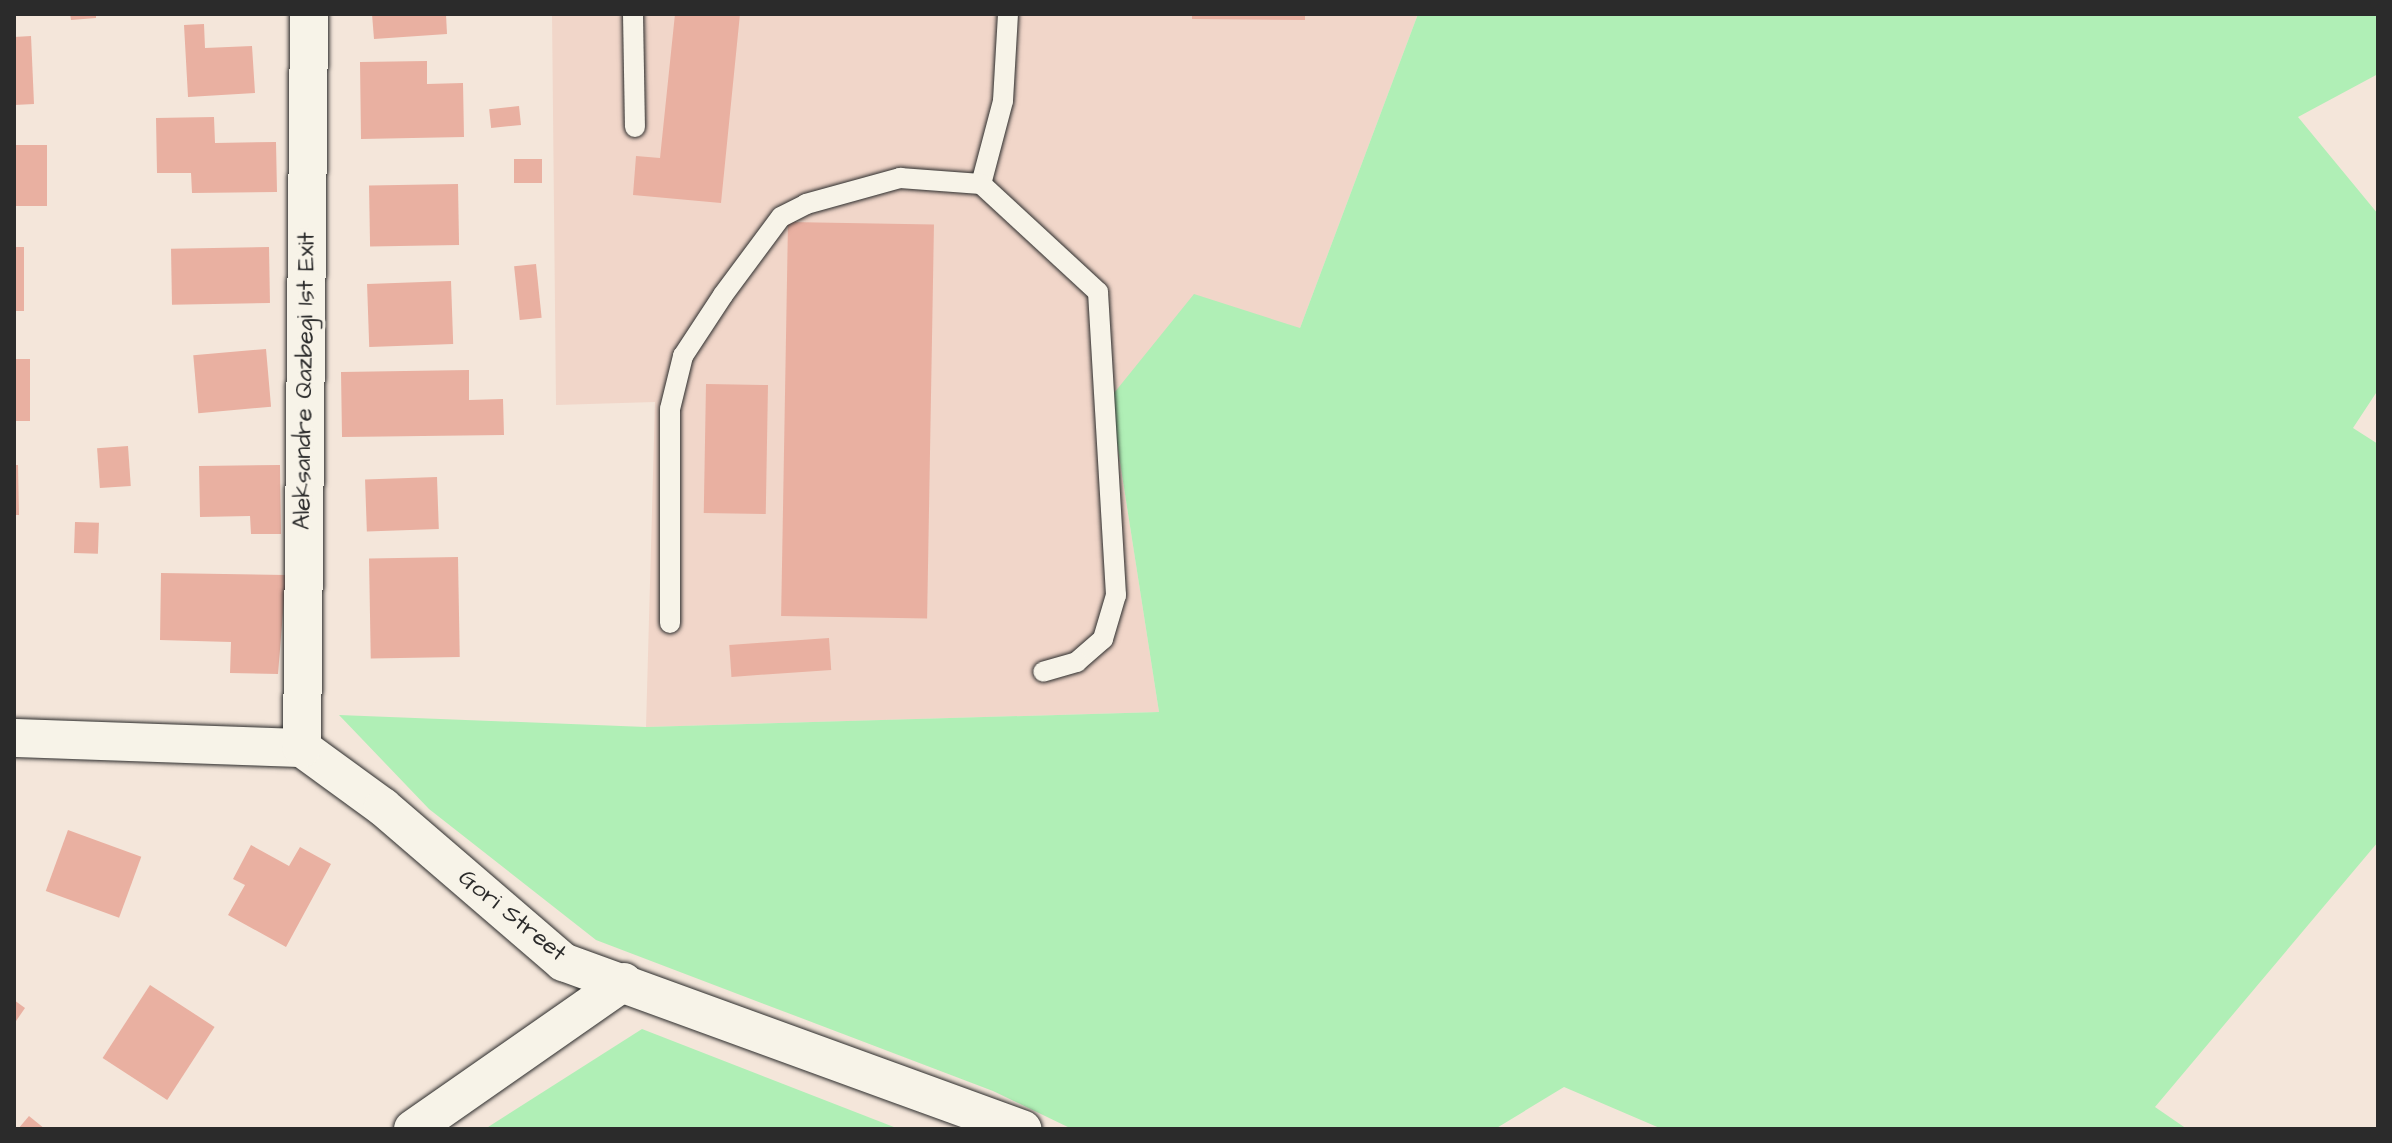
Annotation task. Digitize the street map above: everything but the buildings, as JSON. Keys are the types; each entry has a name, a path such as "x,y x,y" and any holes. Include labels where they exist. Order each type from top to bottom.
{"street":[{"name":"Aleksandre Qazbegi 1st Exit","path":"302,748 309,14"},
{"path":"14,738 302,748"},
{"name":"Gori Street","path":"302,748 563,962 1023,1129"},
{"path":"413,1129 624,982"}],"lane":[{"path":"633,14 635,127"},
{"path":"981,184 1003,101 1008,14"},
{"path":"670,623 670,409 683,356 748,259 781,217 806,204 900,178 981,184 1098,292 1116,595 1103,639 1077,662 1043,672"}],"shaded area":[{"path":"552,14 1418,14 1300,328 1110,398 1159,712 646,727 655,402 556,405"}],"green space":[{"path":"1418,14 2378,14 2378,74 2298,117 2378,214 2378,390 2353,428 2378,444 2378,842 2155,1107 2187,1129 1662,1129 1564,1087 1495,1129 1072,1129 993,1091 596,940 429,809 339,715 646,727 1159,712 1110,398 1194,294 1300,328"},
{"path":"642,1029 899,1129 485,1129"}]}
